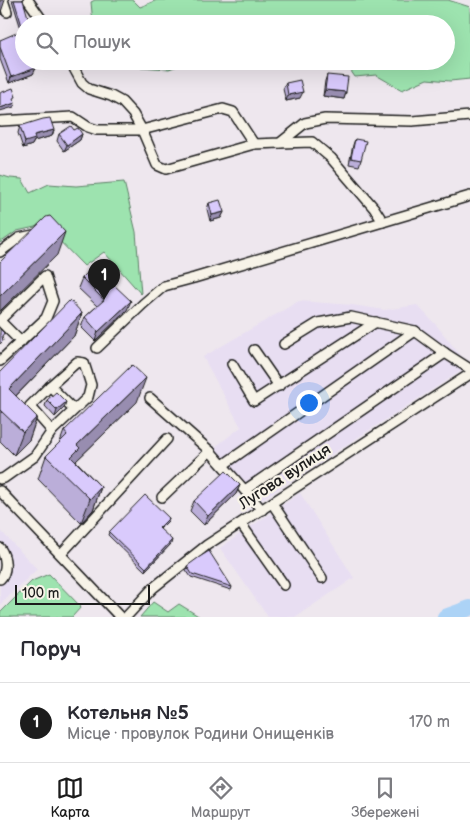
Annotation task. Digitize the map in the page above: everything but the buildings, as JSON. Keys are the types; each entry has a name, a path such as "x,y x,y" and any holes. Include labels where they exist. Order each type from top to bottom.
{"street":[{"path":"3,0 7,12"},
{"path":"28,0 39,15"},
{"path":"75,70 82,84 89,89 111,96 122,102 142,130 157,165 166,169 254,144 312,142 331,158 374,208 383,222"},
{"path":"0,121 73,117 88,127 97,130 142,130 222,109 232,112 254,144"},
{"path":"280,143 305,124 325,119 412,121 470,116"},
{"path":"97,348 164,286 470,196"},
{"path":"0,252 19,238 43,233"},
{"path":"0,361 21,342 46,318 53,301 45,276 0,321 21,342"},
{"path":"284,344 318,324 351,317 415,331 470,369"},
{"path":"232,364 254,401 280,386 376,322"},
{"path":"222,465 415,331"},
{"path":"0,348 7,354"},
{"path":"254,350 280,386"},
{"path":"245,490 445,353"},
{"path":"0,479 35,456 52,431 88,397 91,385 84,363 76,362 30,406 52,431"},
{"name":"Лугова вулиця","path":"126,617 154,588 207,545 468,379"},
{"path":"50,386 74,410"},
{"path":"150,398 210,451 262,510"},
{"path":"60,554 167,439"},
{"path":"162,497 210,451"},
{"path":"2,496 120,617"},
{"path":"272,503 322,578"},
{"path":"240,524 284,585"},
{"path":"0,548 4,553 6,569 0,580"}],"shaded area":[{"path":"299,301 352,305 385,310 417,305 437,326 469,366 256,503 210,451 241,427 203,357"},
{"path":"300,493 354,578 295,617 268,617 220,548"},
{"path":"0,530 37,569 0,605"}],"green space":[{"path":"95,0 133,0 140,7 157,0 448,0 470,7 470,79 450,81 427,79 402,90 376,75 355,77 350,70 455,70 455,15 92,15 91,2"},
{"path":"0,175 22,179 30,193 49,184 76,186 124,182 136,232 141,294 104,252 84,266 44,225 17,231 0,243"},
{"path":"49,574 81,607 72,617 0,617 0,613 32,581"},
{"path":"153,602 168,612 179,604 200,617 140,617"}],"waterway":[{"path":"445,617 470,608"}],"place":[{"name":"Котельня №5","path":"104,300"}]}
